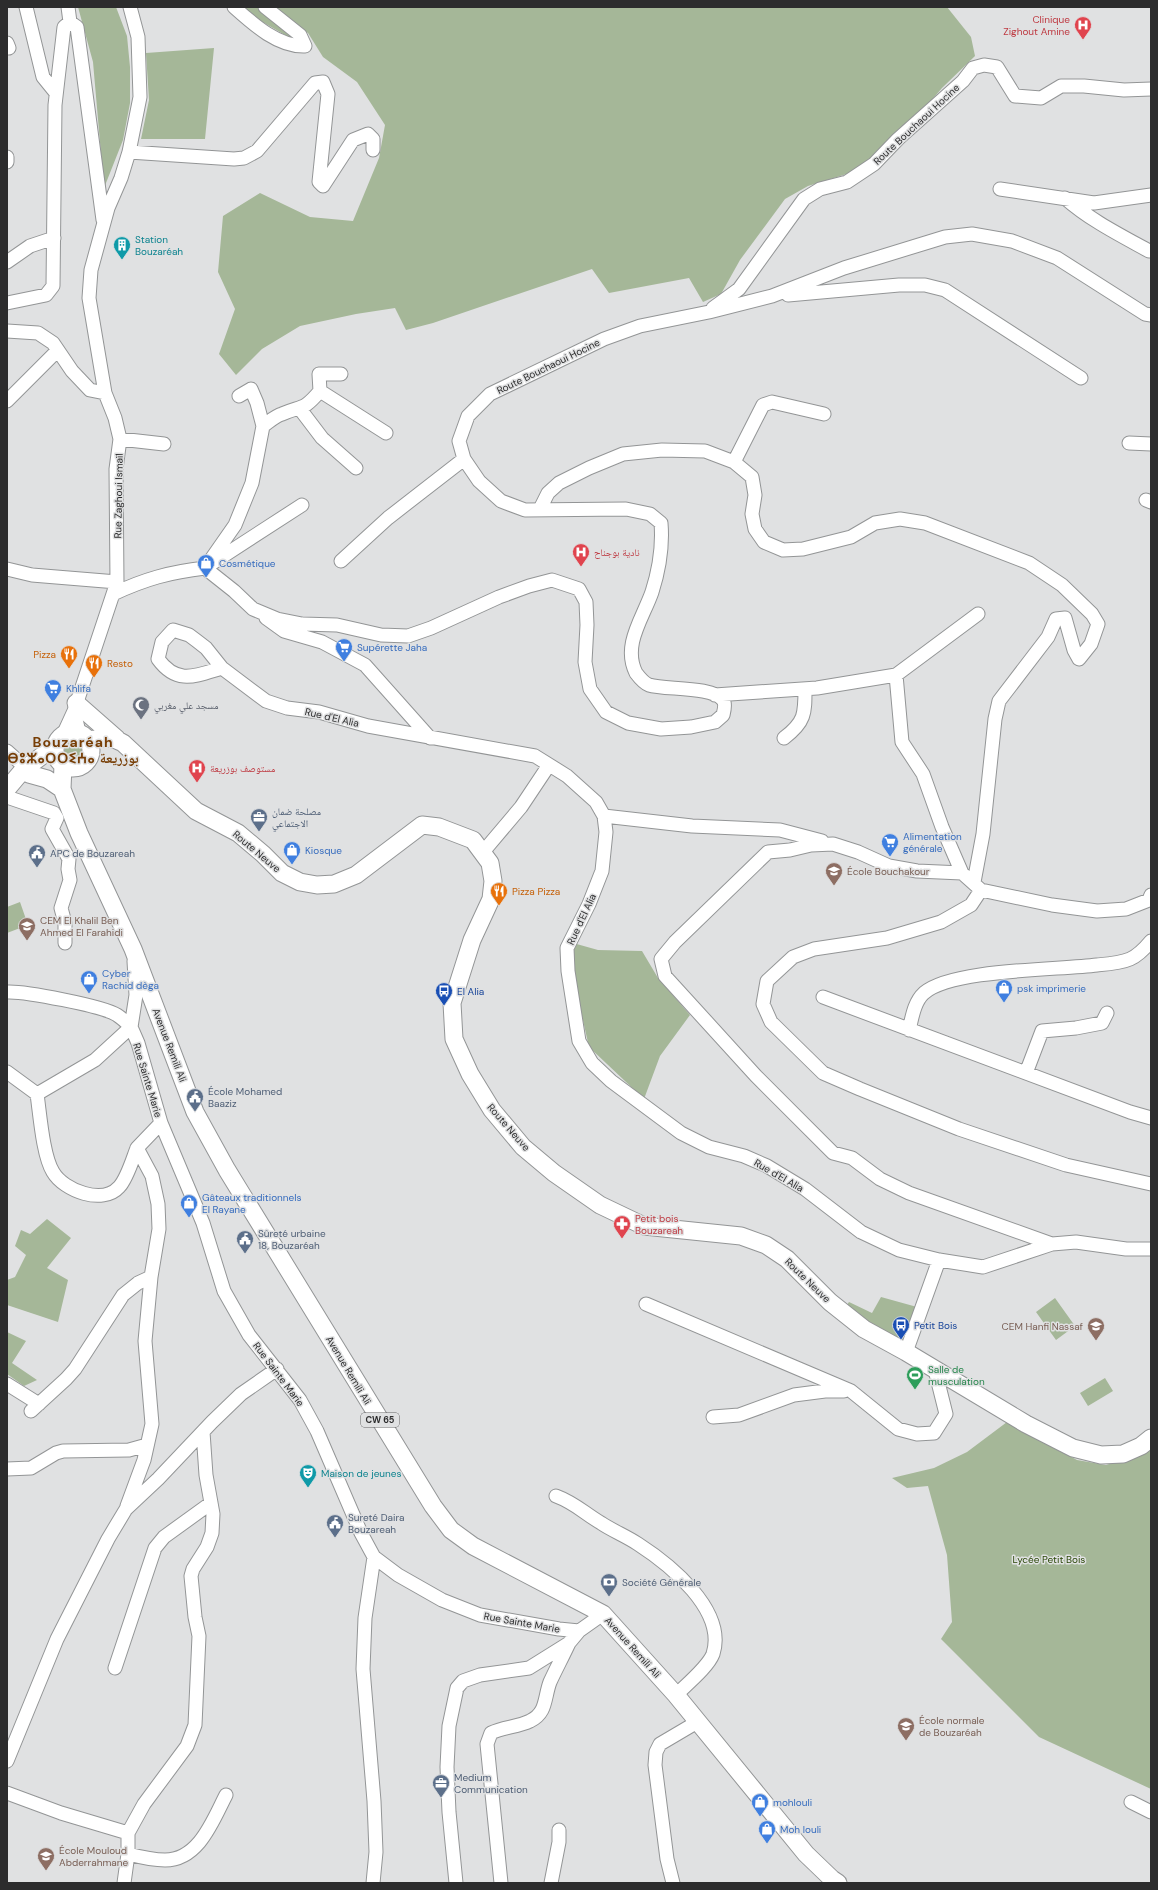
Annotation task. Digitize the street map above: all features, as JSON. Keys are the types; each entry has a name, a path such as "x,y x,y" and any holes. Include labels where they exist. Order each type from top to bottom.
{"main road":[{"path":"75,707 120,741"},
{"path":"19,778 72,750 104,737 120,741"},
{"name":"Route Neuve","path":"120,741 196,811 238,833 263,854 282,873 300,882 317,885 334,884 356,875 422,825 439,827 472,840 483,852 490,863 493,881 490,899 472,940 452,1003 454,1039 470,1074 497,1116 528,1151 554,1173 600,1205 644,1226 741,1236 766,1245 787,1259 830,1302 864,1330 906,1352 1026,1424 1073,1448 1101,1455 1123,1454 1141,1446 1151,1438"},
{"name":"Avenue Remili Ali","path":"72,750 62,789 79,833 133,949 195,1112 230,1176 433,1506 451,1530 473,1546 603,1614 699,1721 806,1854 838,1883"},
{"path":"19,778 47,779 62,789"}],"street":[{"path":"26,7 43,77 56,93"},
{"path":"68,7 70,22 77,27 104,224"},
{"name":"Rue Zaghoui Ismaïl","path":"75,707 115,588 116,469 120,439 115,418 105,393 89,298 91,270 108,208 121,178 129,152 140,97 138,37 130,7"},
{"path":"234,7 259,29 294,46 305,46 300,35 265,7"},
{"path":"7,303 46,295 53,286 56,93 64,27 70,22"},
{"name":"Route Bouchaoui Hocine","path":"896,675 806,689 715,695 682,688 649,685 639,677 633,667 631,649 633,637 652,591 660,563 662,536 660,523 650,514 626,508 525,510 501,501 478,481 464,459 459,441 468,416 490,394 604,339 640,326 709,312 738,289 804,199 820,189 847,182 874,164 898,139 963,81 973,68 984,65 997,67 1015,96 1041,98 1061,86 1084,86 1124,90 1151,88"},
{"path":"129,152 234,159 249,156 261,148 315,83 323,82 328,94 319,182 323,186 353,140 368,134 373,139 373,150"},
{"path":"7,157 7,162"},
{"path":"1000,189 1094,203 1151,195"},
{"path":"1065,198 1079,210 1149,252"},
{"path":"709,312 772,296 844,268 945,237 972,234 1012,241 1057,258 1145,314 1151,315"},
{"path":"7,262 30,246 54,238"},
{"path":"772,296 899,285 925,285 945,290 1081,378"},
{"path":"7,331 38,333 53,343 72,372 90,390 105,393"},
{"path":"7,401 58,350"},
{"path":"7,394 34,374"},
{"path":"263,426 281,414 300,409 308,404 320,391 319,374 341,374"},
{"path":"205,568 235,525 252,483 263,426 257,403 251,389 239,396"},
{"path":"320,391 386,433"},
{"path":"734,462 763,405 772,402 824,414"},
{"path":"300,409 322,438 356,468"},
{"path":"120,439 164,444"},
{"path":"1129,443 1151,444"},
{"path":"540,509 548,492 559,482 623,454 662,450 705,451 734,462 752,477 755,495 752,514 755,529 764,542 783,550 803,549 845,539 875,523 900,519 925,523 1029,563 1062,585 1092,614 1098,624 1091,644 1079,659 1074,650 1065,618 1056,619 1048,637 999,701 995,719 977,886 971,906 941,922 887,938 814,949 793,957 767,981 763,1004 771,1022 823,1073 959,1128 1066,1165 1151,1184"},
{"path":"341,561 388,518 464,459"},
{"path":"7,570 115,588 165,575 205,568 302,505"},
{"path":"205,568 234,591 253,609 284,632 322,642 366,666 430,738"},
{"path":"253,609 277,619 302,624 337,625 381,636 408,636 431,628 507,594 528,586 552,580 579,589 586,602 587,625 585,662 590,689 606,712 628,723 655,728 691,726 715,722 723,715 723,700 715,695"},
{"path":"978,614 896,675 902,742 924,774 942,827 962,873 977,886 1052,905 1097,911 1126,909 1149,900 1151,895"},
{"name":"Rue d'El Alia","path":"222,668 194,677 181,676 166,670 158,659 162,642 172,630 188,635 206,648 222,668 266,701 287,708 319,712 368,726 535,756 567,776 596,802 604,816 606,832 602,871 589,904 567,948 568,971 580,1041 592,1063 617,1085 681,1133 709,1146 744,1156 767,1166 805,1190 861,1232 899,1250 939,1260 983,1267 1052,1244"},
{"path":"784,738 795,730 805,713 806,689"},
{"path":"72,750 75,707"},
{"path":"7,751 19,778"},
{"path":"483,852 522,807 549,765"},
{"path":"7,797 54,813 57,818 52,829 69,859 68,870 70,880 60,908 64,923 65,943"},
{"path":"604,816 692,826 780,830 858,852 889,866 917,871 962,873"},
{"path":"832,844 811,844 790,850 768,852 675,942 661,959 665,976 756,1076 833,1153 852,1158 880,1179 909,1193 1052,1244 1076,1242 1126,1249 1151,1249"},
{"path":"909,1030 915,1007 923,994 935,986 960,979 993,973 1077,968 1131,959 1151,941"},
{"path":"36,1094 94,1060 131,1027 136,995 133,949"},
{"path":"7,992 39,996 116,1014 131,1027"},
{"path":"823,997 1026,1074 1149,1115"},
{"path":"1026,1074 1042,1031 1076,1028 1102,1023 1107,1013"},
{"name":"Rue Sainte Marie","path":"131,1027 138,1043 161,1123 203,1223 224,1291 248,1335 277,1369 300,1400 317,1431 361,1533 374,1557 398,1575 442,1600 480,1615 559,1629 579,1631"},
{"path":"7,1072 36,1094 48,1161 52,1172 69,1189 91,1194 114,1192 121,1185 137,1148 161,1123"},
{"path":"7,1761 57,1639 108,1539 126,1509 148,1445 152,1424 145,1341 151,1277 159,1229 158,1204 152,1176 137,1148"},
{"path":"906,1352 939,1260"},
{"path":"7,1384 35,1408 66,1379 75,1368 123,1295 138,1283 151,1277"},
{"path":"646,1304 851,1391 898,1429 917,1434 934,1433 946,1414 935,1370"},
{"path":"126,1509 169,1468 241,1394 277,1369"},
{"path":"713,1416 739,1415 794,1395 825,1391 851,1391"},
{"path":"124,1883 128,1854 128,1833 144,1804 187,1746 194,1725 199,1636 195,1617 191,1576 193,1569 207,1547 212,1533 213,1514 206,1475 203,1432"},
{"path":"7,1470 31,1468 56,1452 129,1450 148,1445"},
{"path":"556,1496 571,1502 600,1523 638,1543 676,1573 694,1591 703,1605 712,1622 714,1638 713,1654 706,1665 676,1695"},
{"path":"115,1668 155,1548 164,1537 211,1503"},
{"path":"373,1883 376,1852 374,1801 363,1669 365,1618 374,1557"},
{"path":"501,1883 487,1744 491,1733 499,1729 528,1722 538,1716 545,1707 550,1683 570,1643 579,1631 603,1614"},
{"path":"456,1883 449,1812 447,1767 449,1726 457,1688 462,1681 480,1675 529,1668 570,1643"},
{"path":"673,1883 667,1859 655,1765 656,1752 660,1744 699,1721"},
{"path":"7,1793 62,1813 128,1833"},
{"path":"128,1854 148,1859 166,1860 180,1856 195,1847 205,1833 226,1795"},
{"path":"1131,1802 1151,1812"},
{"path":"551,1883 559,1842 559,1830"}],"green space":[{"path":"78,7 116,7 127,36 130,67 130,103 123,140 104,188 93,62"},
{"path":"243,7 257,7 297,42 254,17"},
{"path":"275,7 947,7 971,37 975,56 942,88 912,123 869,167 808,186 785,199 740,260 721,294 703,302 689,278 609,293 592,269 433,323 406,330 395,308 356,314 300,326 262,349 236,375 219,354 235,309 218,272 223,216 260,193 310,217 353,221 379,158 385,125 357,82 323,57 308,33 295,25"},
{"path":"214,48 205,139 141,139 149,100 146,53"},
{"path":"72,741 78,742 82,748 81,755 75,759 68,757 64,752 66,745"},
{"path":"20,902 28,925 7,933 7,907"},
{"path":"573,943 598,950 642,951 658,978 690,1015 660,1056 644,1099 589,1047 572,972"},
{"path":"47,1219 71,1238 47,1268 68,1280 58,1322 7,1305 7,1280 15,1277 26,1255 15,1246 21,1230 30,1234"},
{"path":"881,1297 917,1307 907,1334 901,1340 844,1309 849,1302 872,1313"},
{"path":"1055,1298 1075,1326 1056,1340 1036,1312"},
{"path":"7,1332 26,1341 12,1363 37,1380 24,1386 7,1374"},
{"path":"1105,1378 1113,1391 1088,1406 1080,1393"},
{"name":"Lycée Petit Bois","path":"1007,1422 1077,1460 1106,1465 1146,1452 1151,1447 1151,1789 1039,1737 941,1639 952,1622 947,1555 928,1486 907,1488 892,1478 934,1468 967,1452"}],"place":[{"name":"Clinique Zighout Amine","path":"1083,40"},
{"name":"Station Bouzaréah","path":"122,260"},
{"name":"نادية بوجناح","path":"581,567"},
{"name":"Cosmétique","path":"206,578"},
{"name":"Supérette Jaha","path":"344,662"},
{"name":"Pizza","path":"69,669"},
{"name":"Resto","path":"94,678"},
{"name":"Khlifa","path":"53,703"},
{"name":"مسجد علي مغربي","path":"141,720"},
{"name":"مستوصف بوزريعة","path":"197,783"},
{"name":"مصلحة ضمان الاجتماعي","path":"259,832"},
{"name":"Alimentation générale","path":"890,857"},
{"name":"Kiosque","path":"292,865"},
{"name":"APC de Bouzareah","path":"37,868"},
{"name":"École Bouchakour","path":"834,886"},
{"name":"Pizza Pizza","path":"499,906"},
{"name":"CEM El Khalil Ben Ahmed El Farahidi","path":"27,941"},
{"name":"Cyber Rachid dèga","path":"89,994"},
{"name":"psk imprimerie","path":"1004,1003"},
{"name":"El Alia","path":"444,1006"},
{"name":"École Mohamed Baaziz","path":"195,1112"},
{"name":"Gâteaux traditionnels El Rayane","path":"189,1218"},
{"name":"Petit bois Bouzareah","path":"622,1239"},
{"name":"Sûreté urbaine 18, Bouzaréah","path":"245,1254"},
{"name":"Petit Bois","path":"901,1340"},
{"name":"CEM Hanfi Nassaf","path":"1096,1341"},
{"name":"Salle de musculation","path":"915,1390"},
{"name":"Maison de jeunes","path":"308,1488"},
{"name":"Sureté Daira Bouzareah","path":"335,1538"},
{"name":"Société Générale","path":"609,1597"},
{"name":"École normale de Bouzaréah","path":"906,1741"},
{"name":"Medium Communication","path":"441,1798"},
{"name":"mohlouli","path":"760,1817"},
{"name":"Moh louli","path":"767,1844"},
{"name":"École Mouloud Abderrahmane","path":"46,1871"}],"district":[{"name":"Bouzaréah ⴱⵓⵣⴰⵔⵔⵉⵄⴰ بوزريعة","path":"73,750"}]}
